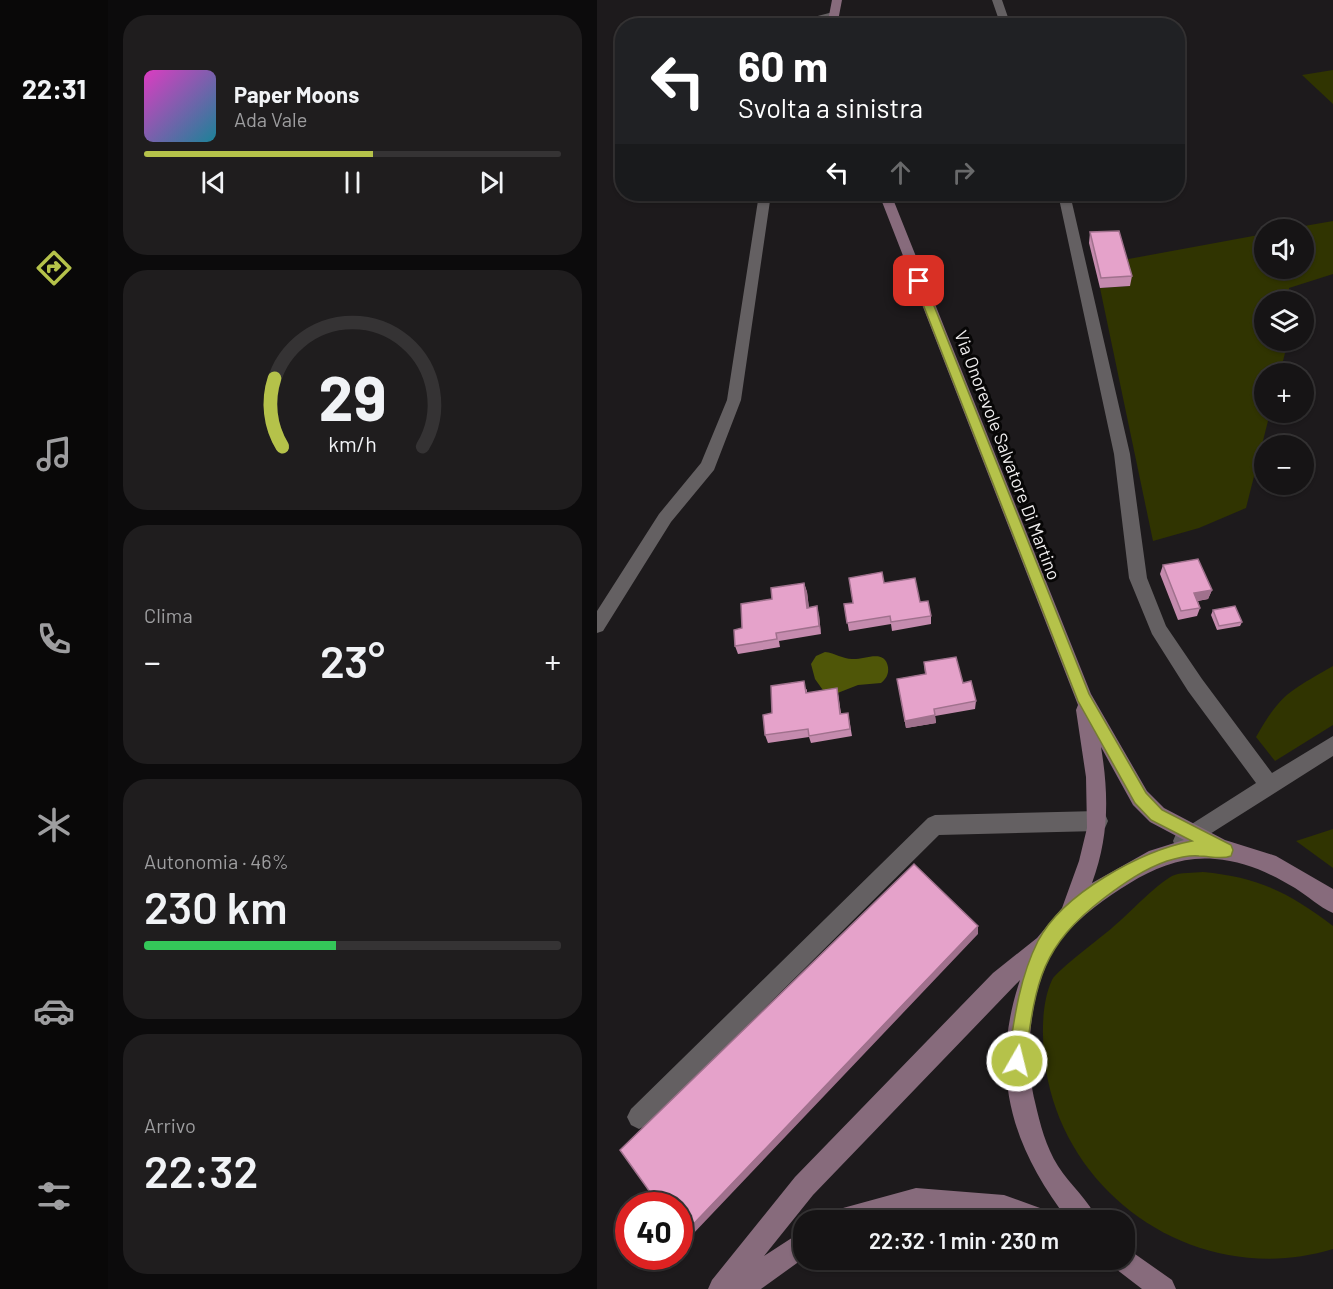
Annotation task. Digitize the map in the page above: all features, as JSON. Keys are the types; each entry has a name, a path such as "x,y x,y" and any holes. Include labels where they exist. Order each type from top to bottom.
{"street":[{"path":"832,18 837,0"},
{"path":"997,0 1003,18"},
{"path":"597,626 665,518 708,466 734,400 764,201"},
{"name":"Via Onorevole Salvatore Di Martino","path":"888,201 1083,697"},
{"path":"1066,201 1122,454 1138,578 1158,629 1195,685 1269,784"},
{"path":"1070,914 1094,844 1098,821 1095,775 1083,697"},
{"path":"1083,697 1140,798 1157,815 1225,850 1266,861 1304,881 1333,902"},
{"path":"1167,854 1192,834 1333,745"},
{"path":"639,1117 935,825 1098,821"},
{"path":"721,1289 804,1186 1001,981 1045,945 1070,914 1125,873 1167,854 1196,848 1225,850"},
{"path":"1045,945 1025,1001 1017,1061 1025,1113 1048,1173 1077,1210"},
{"path":"882,1210 917,1200 1010,1210"},
{"path":"739,1289 793,1251"},
{"path":"1135,1268 1163,1289"}],"shaded area":[{"path":"1333,70 1333,104 1302,75"},
{"path":"1333,221 1333,274 1289,288 1289,291 1254,291 1254,351 1286,351 1282,363 1254,363 1254,423 1267,423 1264,435 1254,435 1254,476 1246,508 1199,528 1153,541 1100,288 1130,286 1123,260 1254,236 1254,279 1314,279 1314,224"},
{"path":"825,652 849,659 878,656 886,661 888,674 881,683 858,685 835,694 825,693 815,679 811,664 816,656"},
{"path":"1333,666 1333,725 1275,761 1256,737 1265,722 1288,694"},
{"path":"1333,829 1333,868 1296,841"},
{"path":"1203,872 1223,874 1273,888 1302,904 1333,926 1333,1249 1284,1258 1235,1256 1190,1244 1148,1223 1135,1213 1135,1210 1131,1210 1111,1194 1081,1158 1059,1117 1046,1070 1044,1048 1045,1001 1052,980 1150,893 1172,876"}],"building":[{"path":"1119,231 1132,276 1101,278 1090,232"},
{"path":"1198,559 1212,590 1194,593 1200,608 1181,611 1163,565"},
{"path":"882,572 884,583 915,578 920,602 928,601 931,616 891,622 890,616 847,623 844,604 853,603 849,578"},
{"path":"804,583 807,608 817,606 819,626 776,633 777,639 735,646 734,630 742,628 741,604 772,599 771,588"},
{"path":"1235,606 1242,622 1219,626 1213,610"},
{"path":"956,657 963,683 971,681 976,701 934,709 935,715 905,721 897,679 926,674 924,662"},
{"path":"804,681 806,693 837,688 840,714 848,713 850,729 809,736 808,729 765,735 763,715 772,713 771,686"},
{"path":"914,864 978,926 693,1224 693,1192 650,1192 620,1150"}],"route":[{"path":"919,281 1083,697 1140,798 1157,815 1225,850 1196,848 1167,854 1125,873 1070,914 1045,945 1025,1001 1017,1061"}]}
